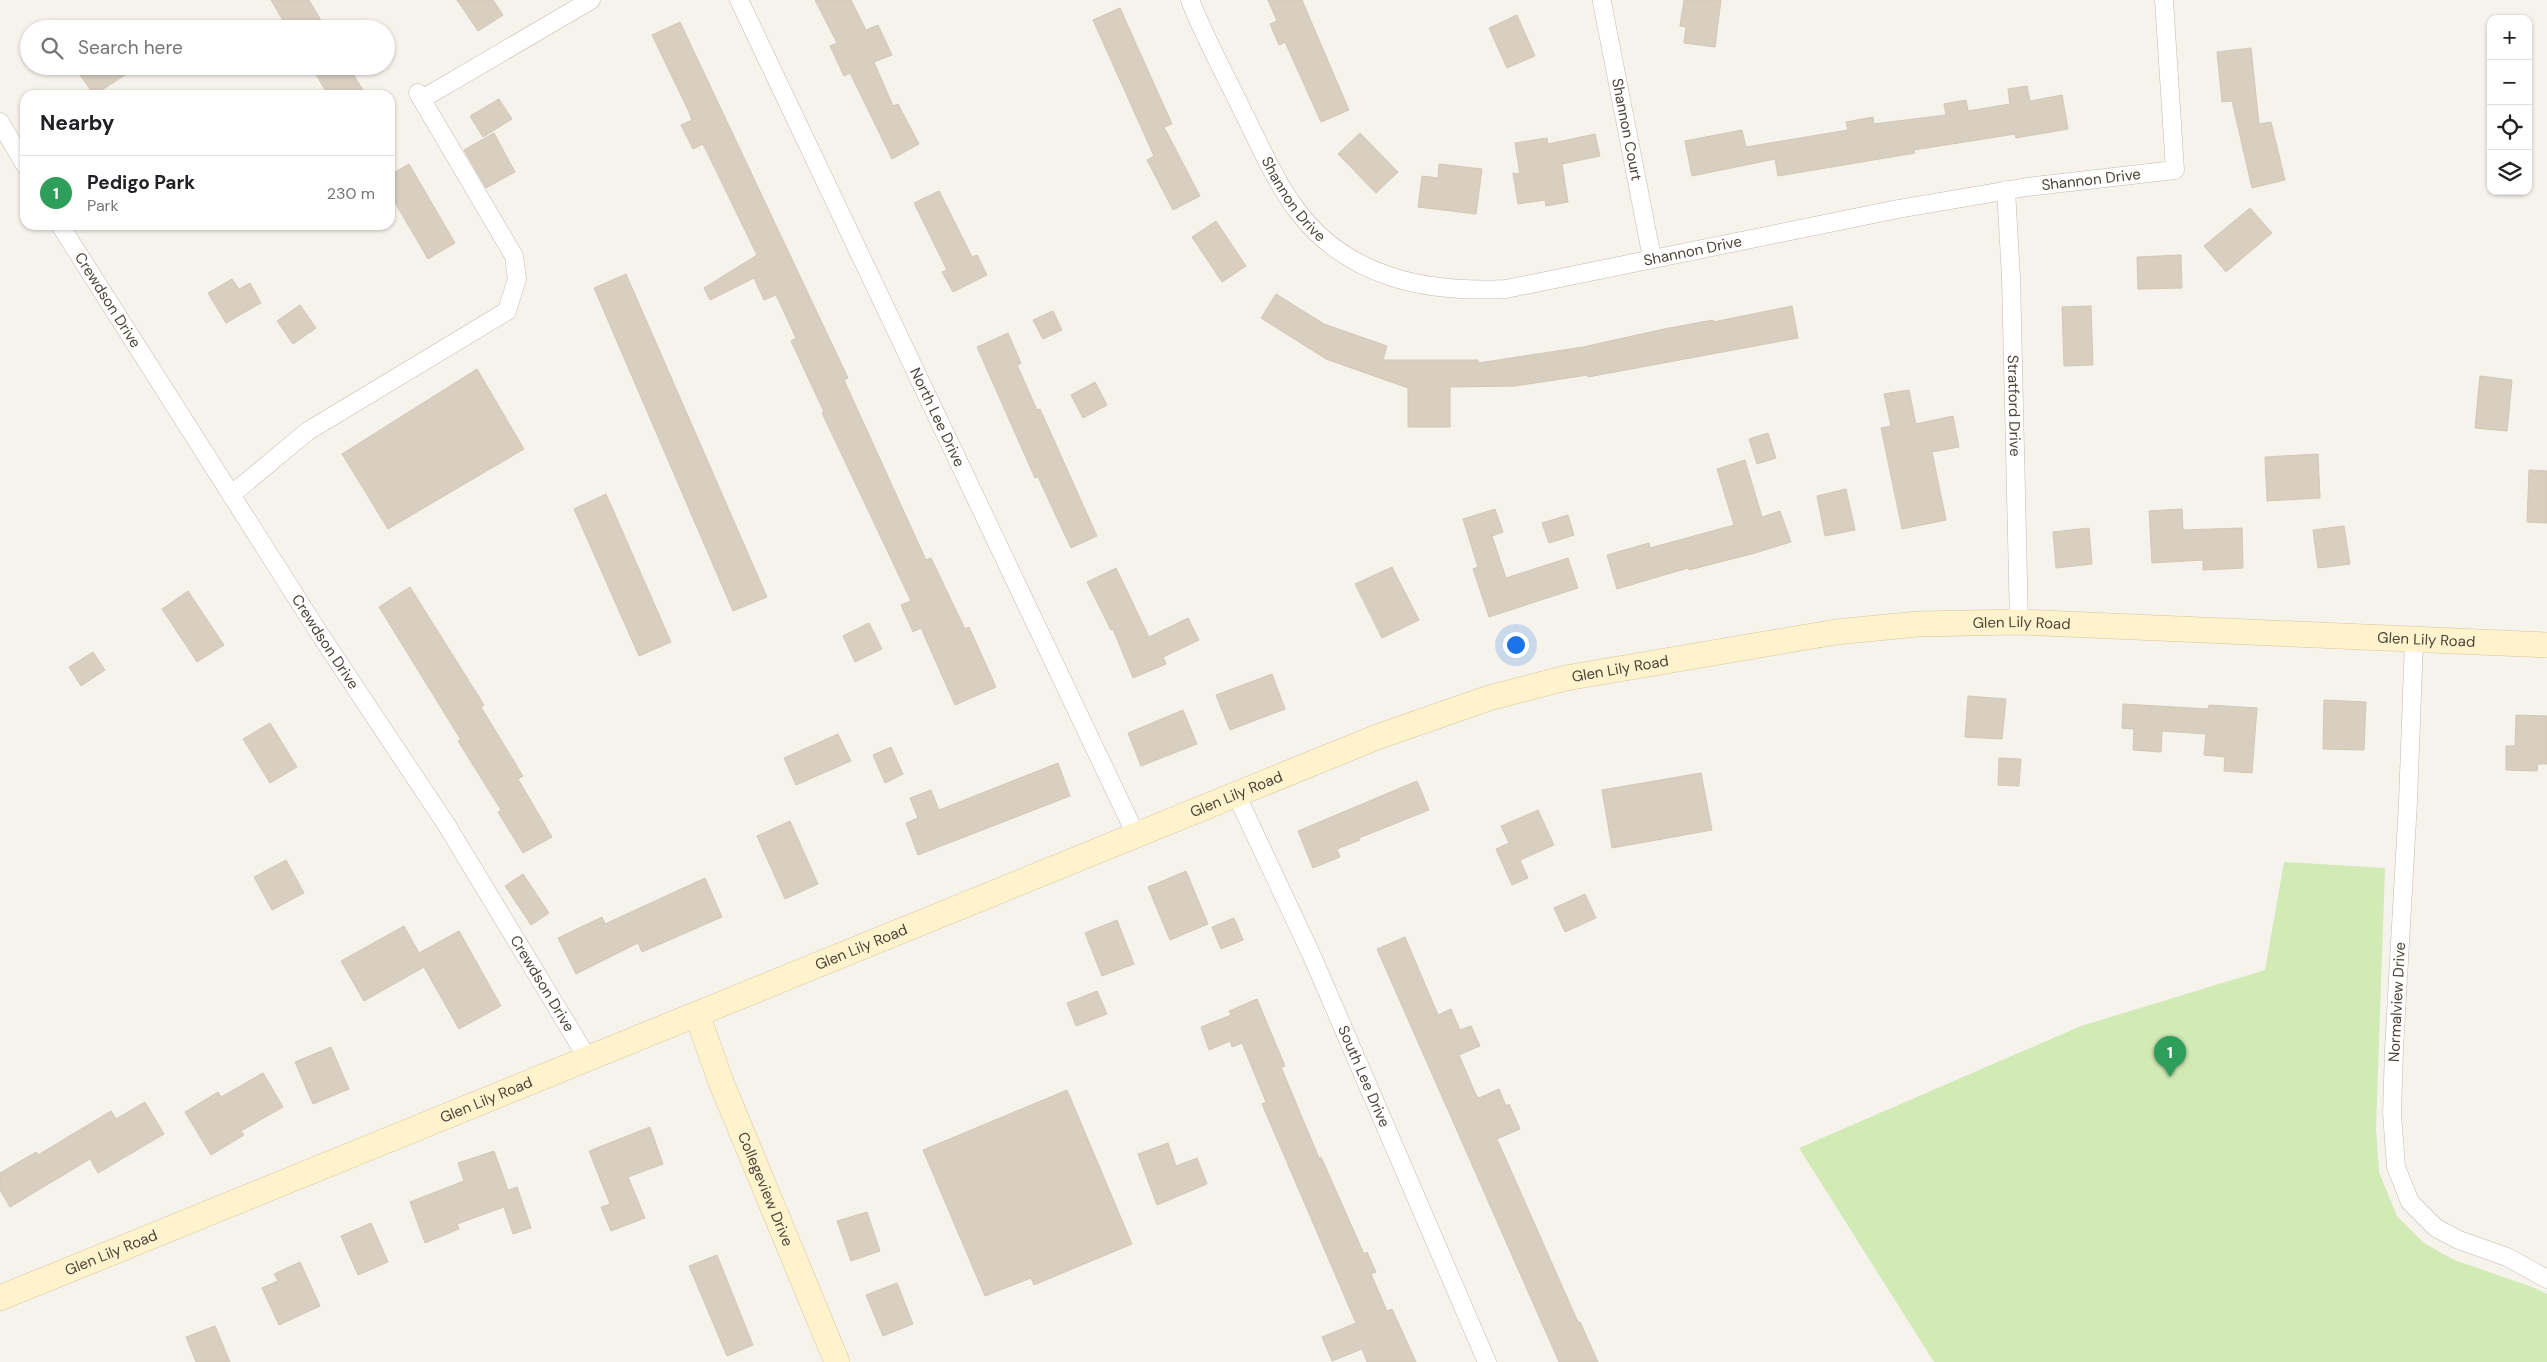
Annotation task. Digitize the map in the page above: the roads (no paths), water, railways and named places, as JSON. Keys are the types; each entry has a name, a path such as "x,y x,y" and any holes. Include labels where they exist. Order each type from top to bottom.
{"street":[{"path":"231,495 308,431 507,311 517,279 514,256 420,96 591,0"},
{"name":"North Lee Drive","path":"738,0 1136,834"},
{"name":"Shannon Drive","path":"1190,0 1256,138 1287,195 1306,222 1319,234 1362,265 1414,285 1467,291 1506,289 1898,209 2006,190 2175,170 2164,0"},
{"name":"Shannon Court","path":"1602,2 1652,258"},
{"path":"0,122 20,156"},
{"name":"Stratford Drive","path":"2006,190 2010,277 2018,622"},
{"name":"Crewdson Drive","path":"63,230 319,633 441,816 588,1058"},
{"name":"Glen Lily Road","path":"0,1298 1136,834 1387,734 1481,700 1566,678 1836,632 1918,624 2018,622 2414,641 2547,645"},
{"name":"Normalview Drive","path":"2414,641 2408,802 2394,1049 2392,1113 2396,1167 2410,1202 2436,1228 2459,1240 2507,1257 2547,1279"},
{"name":"South Lee Drive","path":"1236,794 1312,956 1486,1362"},
{"name":"Collegeview Drive","path":"697,1014 721,1082 837,1362"}],"place":[{"name":"Pedigo Park","path":"2170,1077"}]}
